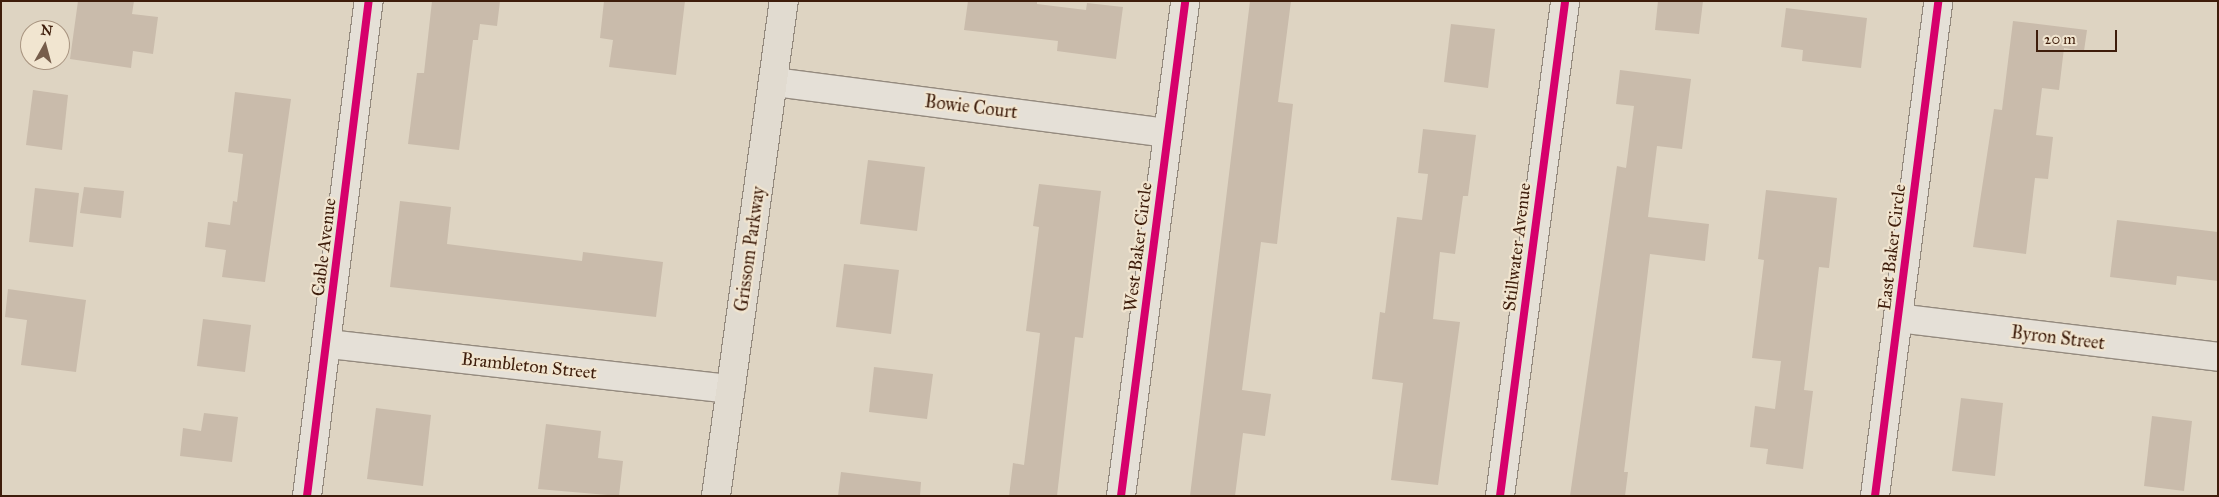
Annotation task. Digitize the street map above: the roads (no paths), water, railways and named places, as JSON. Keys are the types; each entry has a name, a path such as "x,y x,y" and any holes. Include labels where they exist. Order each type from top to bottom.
{"main road":[{"name":"Grissom Parkway","path":"716,496 784,1"}],"street":[{"name":"Cable Avenue","path":"307,496 328,344 368,1"},
{"name":"West Baker Circle","path":"1121,496 1185,1"},
{"name":"Stillwater Avenue","path":"1500,496 1564,1"},
{"name":"East Baker Circle","path":"1875,496 1938,1"},
{"name":"Bowie Court","path":"774,82 1168,133"},
{"name":"Byron Street","path":"1898,318 2218,357"},
{"name":"Brambleton Street","path":"328,344 730,389"}]}
